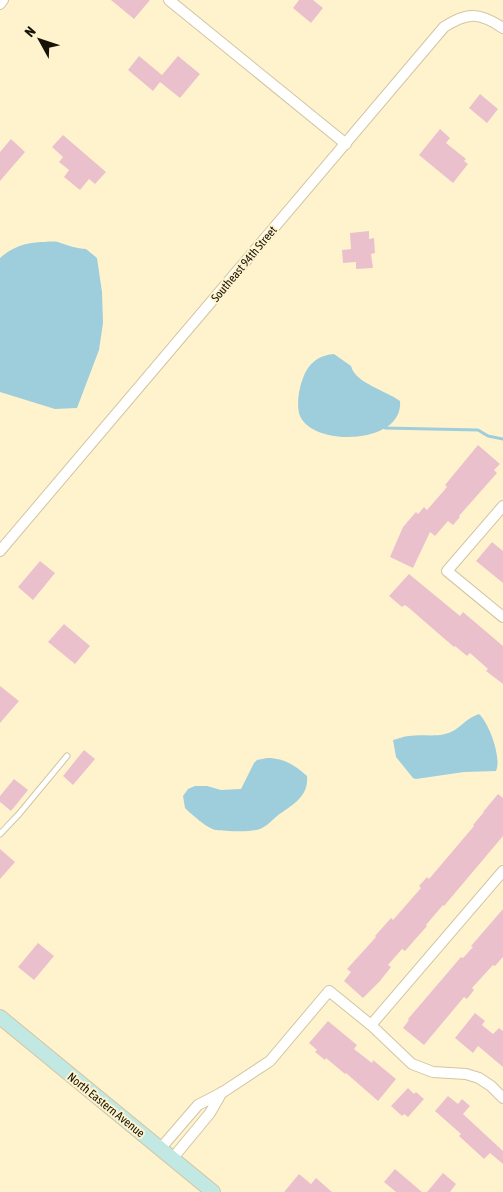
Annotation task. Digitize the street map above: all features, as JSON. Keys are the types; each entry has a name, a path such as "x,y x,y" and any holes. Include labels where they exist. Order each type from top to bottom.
{"main road":[{"name":"North Eastern Avenue","path":"0,1018 213,1192"}],"street":[{"path":"0,4 3,0"},
{"path":"169,0 346,144"},
{"name":"Southeast 94th Street","path":"0,551 444,28 458,19 472,15 481,16 503,28"},
{"path":"503,506 447,571 503,617"},
{"path":"371,1025 503,871"},
{"path":"160,1149 198,1105 223,1092 270,1061 329,991 371,1025 412,1064 433,1072 466,1074 479,1078 491,1086 503,1098"},
{"path":"172,1159 210,1113 223,1092"}],"lane":[{"path":"0,834 68,756"}],"water":[{"path":"41,242 58,242 86,249 97,258 102,292 103,323 99,350 77,408 55,409 0,392 0,258 19,246"},
{"path":"334,354 351,366 354,372 365,382 400,401 397,416 388,426 374,433 356,437 338,436 322,433 308,426 300,416 298,397 305,373 318,358"},
{"path":"479,714 487,725 494,741 497,758 496,771 464,772 416,779 413,778 396,757 393,740 407,736 445,734"},
{"path":"267,758 279,759 294,765 307,776 307,783 305,790 298,800 264,827 258,830 246,831 216,830 204,824 185,808 183,796 188,789 195,786 207,786 221,790 241,789 254,763 257,760"}],"building":[{"path":"111,0 150,0 134,19"},
{"path":"299,0 313,0 323,8 311,23 293,8"},
{"path":"139,56 162,75 178,56 200,74 180,98 160,82 153,91 128,70"},
{"path":"480,94 498,109 487,123 469,108"},
{"path":"440,129 450,138 446,143 466,159 464,161 468,164 453,183 419,155"},
{"path":"63,135 106,172 95,184 89,179 80,190 64,177 69,170 59,162 63,157 52,147"},
{"path":"11,139 25,152 0,181 0,152"},
{"path":"369,231 369,239 374,238 375,253 371,254 373,268 356,269 356,262 343,263 342,250 351,249 350,233"},
{"path":"478,445 500,464 494,470 497,473 453,525 448,521 435,536 430,532 413,568 390,557 403,527 416,512 418,514 424,507 427,510 447,487 445,485"},
{"path":"492,542 503,551 503,583 476,561"},
{"path":"40,561 55,573 33,600 18,587"},
{"path":"409,574 460,616 463,612 503,646 503,684 486,671 488,669 470,653 467,656 454,647 409,608 405,605 402,607 389,596"},
{"path":"64,624 90,646 75,664 48,642"},
{"path":"0,686 19,701 0,723"},
{"path":"84,750 95,759 73,785 63,776"},
{"path":"14,779 28,790 11,811 0,802 0,796"},
{"path":"498,794 503,798 503,836 405,951 402,949 388,965 391,967 363,998 344,981 351,972 347,969 391,918 393,920 421,888 419,886 427,877 429,879 474,826"},
{"path":"0,849 15,862 0,879"},
{"path":"503,909 503,957 472,988 474,990 467,999 464,997 424,1045 403,1028 408,1019 461,957 463,958 473,947 471,946"},
{"path":"38,943 54,956 34,980 18,967"},
{"path":"475,1013 485,1021 482,1025 493,1034 499,1028 503,1031 503,1067 478,1046 473,1053 455,1038"},
{"path":"328,1021 357,1045 354,1049 372,1063 373,1060 396,1079 378,1101 346,1073 315,1052 317,1050 309,1043"},
{"path":"408,1088 414,1094 416,1092 424,1099 408,1117 404,1114 402,1116 391,1106"},
{"path":"448,1096 458,1104 462,1099 470,1106 463,1114 503,1151 503,1164 490,1153 484,1159 459,1136 461,1134 435,1111"},
{"path":"395,1169 422,1192 396,1192 384,1182"},
{"path":"443,1173 456,1184 450,1192 427,1192"},
{"path":"299,1174 311,1184 316,1178 332,1192 284,1192"}],"waterway":[{"path":"385,428 478,430 488,436 503,439"}]}
